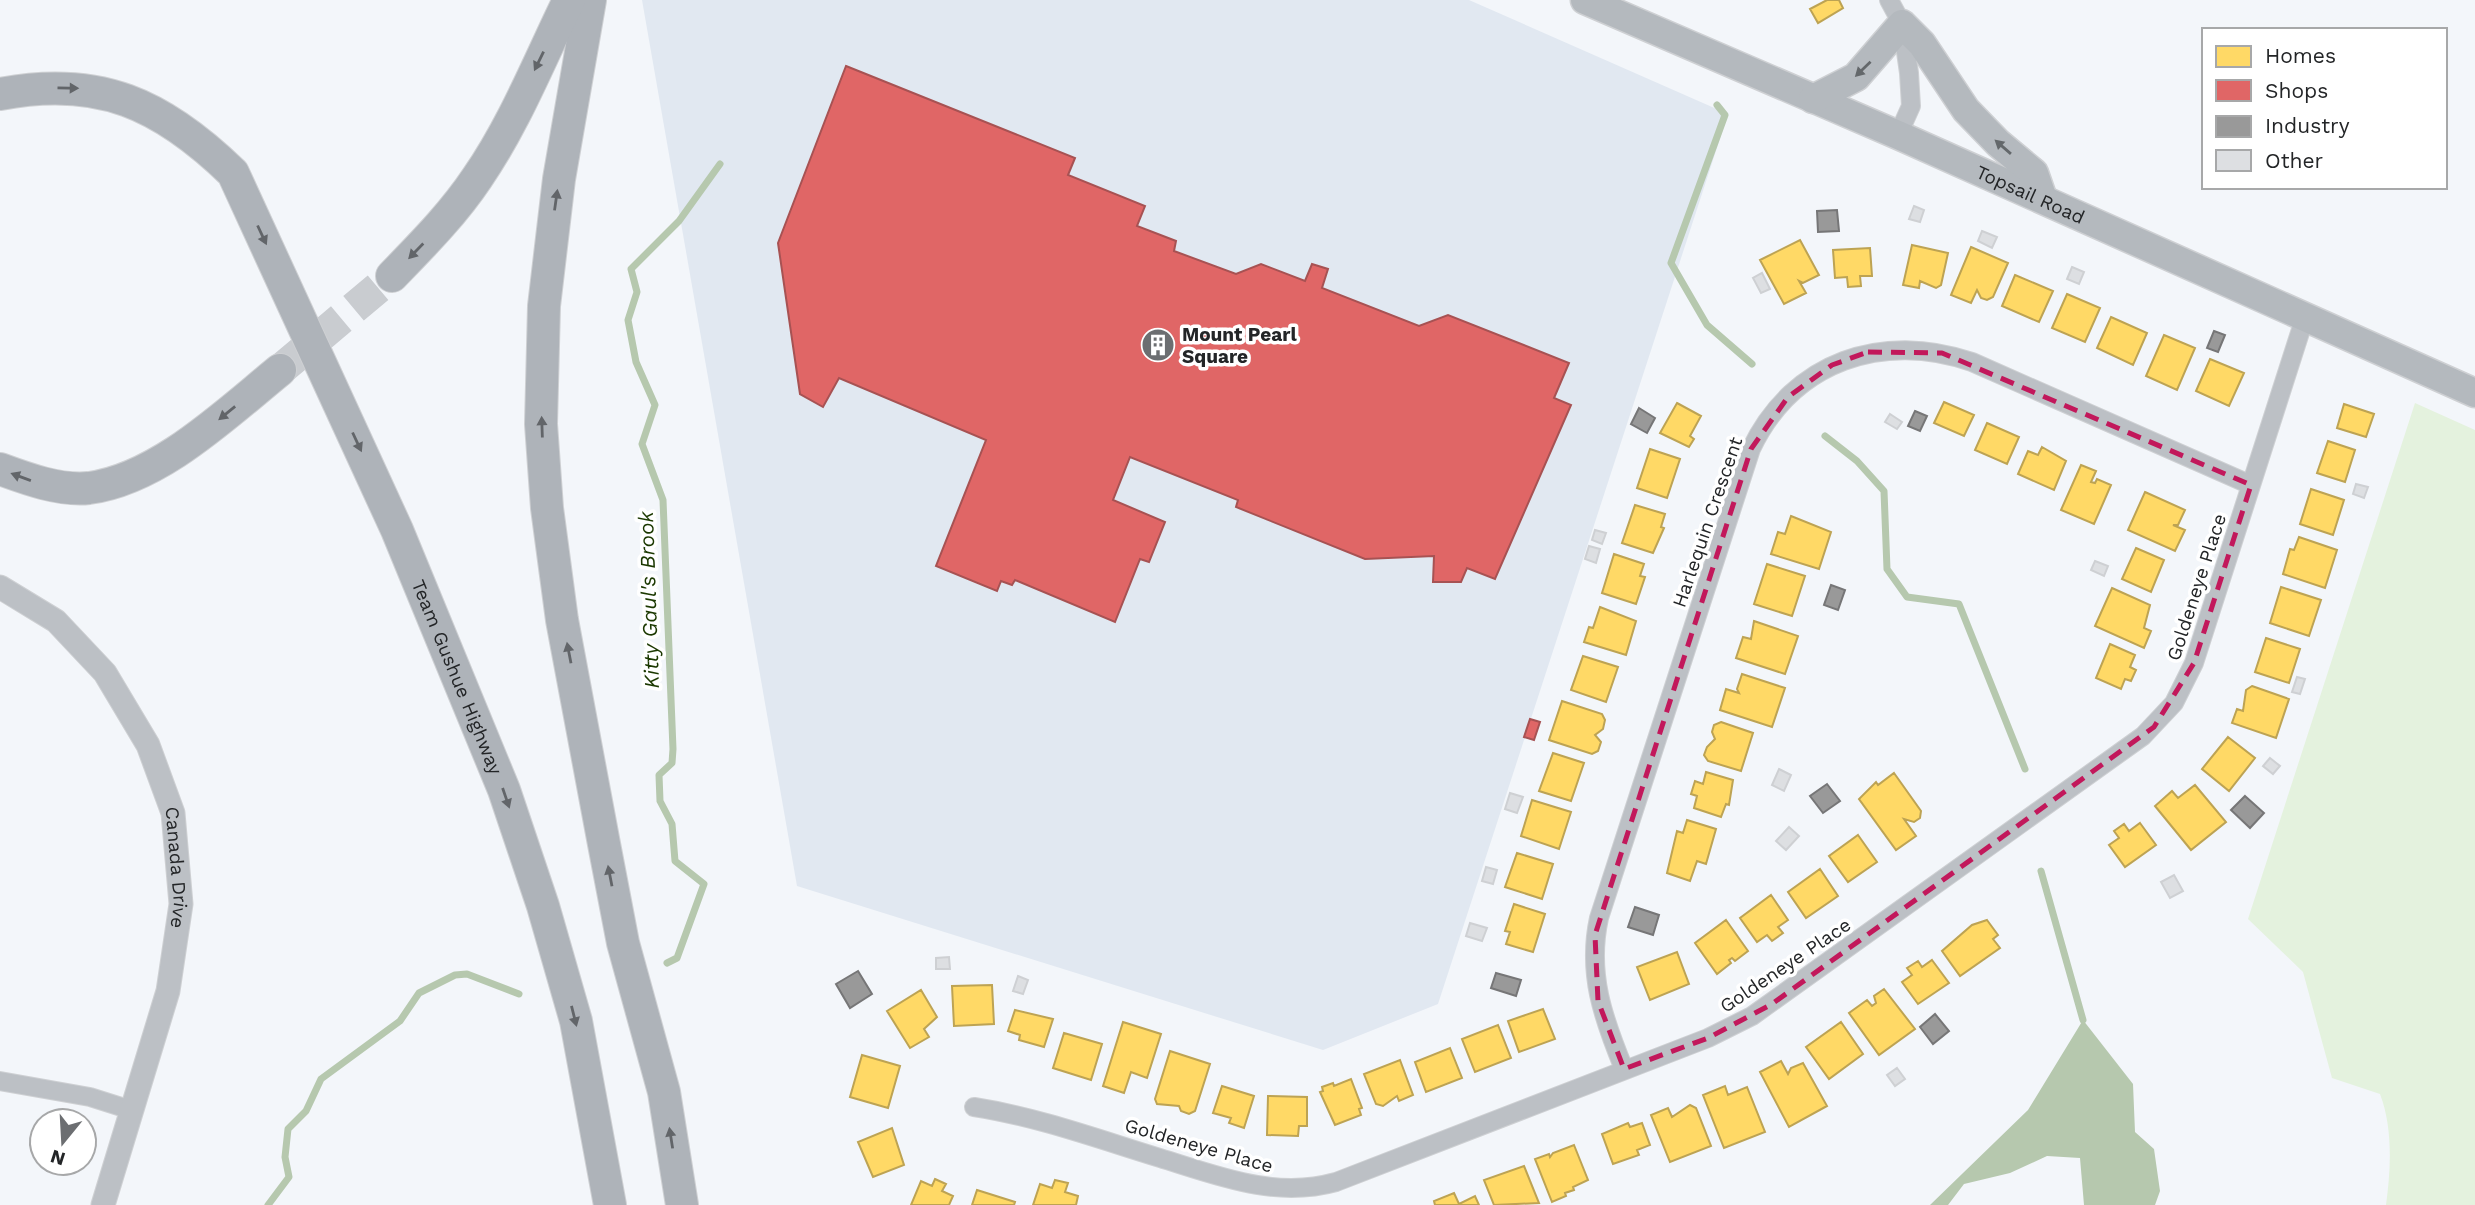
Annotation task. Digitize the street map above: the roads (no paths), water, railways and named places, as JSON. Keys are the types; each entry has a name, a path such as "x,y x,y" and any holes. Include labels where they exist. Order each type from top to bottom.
{"highway":[{"path":"392,276 432,234 477,178 512,117 569,0"},
{"path":"590,0 551,235 541,362 541,424 547,508 562,620 623,943 664,1092 682,1205"},
{"name":"Team Gushue Highway","path":"0,94 32,88 74,87 116,96 156,114 190,136 233,173 397,530 504,790 576,1021 610,1205"},
{"path":"0,469 32,481 88,488 134,476 200,435 280,370"}],"main road":[{"name":"Topsail Road","path":"1585,0 2043,199 2475,393"},
{"path":"1813,99 1856,77 1896,12 1922,44 1966,110 1998,143 2034,173 2043,199"}],"street":[{"path":"1896,12 1911,106 1898,135"},
{"name":"Goldeneye Place","path":"974,1107 1043,1121 1248,1185 1303,1189 1336,1182 1730,1028 1772,1004 2154,727 2174,703 2191,670 2305,317"},
{"name":"Harlequin Crescent","path":"1624,1069 1598,1001 1593,952 1599,918 1751,449 1768,420 1788,397 1832,365 1868,352 1907,349 1942,353 1972,362 2251,485"},
{"name":"Canada Drive","path":"0,587 56,621 104,673 148,745 173,813 181,904 168,990 103,1205"},
{"path":"0,1082 90,1097 131,1110"}],"waterway":[{"path":"1717,105 1725,115 1671,263 1707,325 1752,364"},
{"name":"Kitty Gaul's Brook","path":"667,963 677,958 704,884 675,861 672,824 660,801 659,775 672,763 673,749 663,500 642,444 655,405 636,362 628,320 637,292 631,269 679,221 720,164"},
{"path":"1825,436 1857,461 1884,491 1887,569 1907,597 1959,604 2025,769"},
{"path":"2041,871 2083,1020"},
{"name":"Kitty Gaul's Brook","path":"268,1205 289,1177 285,1157 288,1129 306,1111 321,1079 400,1021 419,993 455,975 467,974 519,994"}],"tunnel":[{"path":"280,370 392,276"}],"place":[{"name":"Mount Pearl Square","path":"1158,345"}]}
